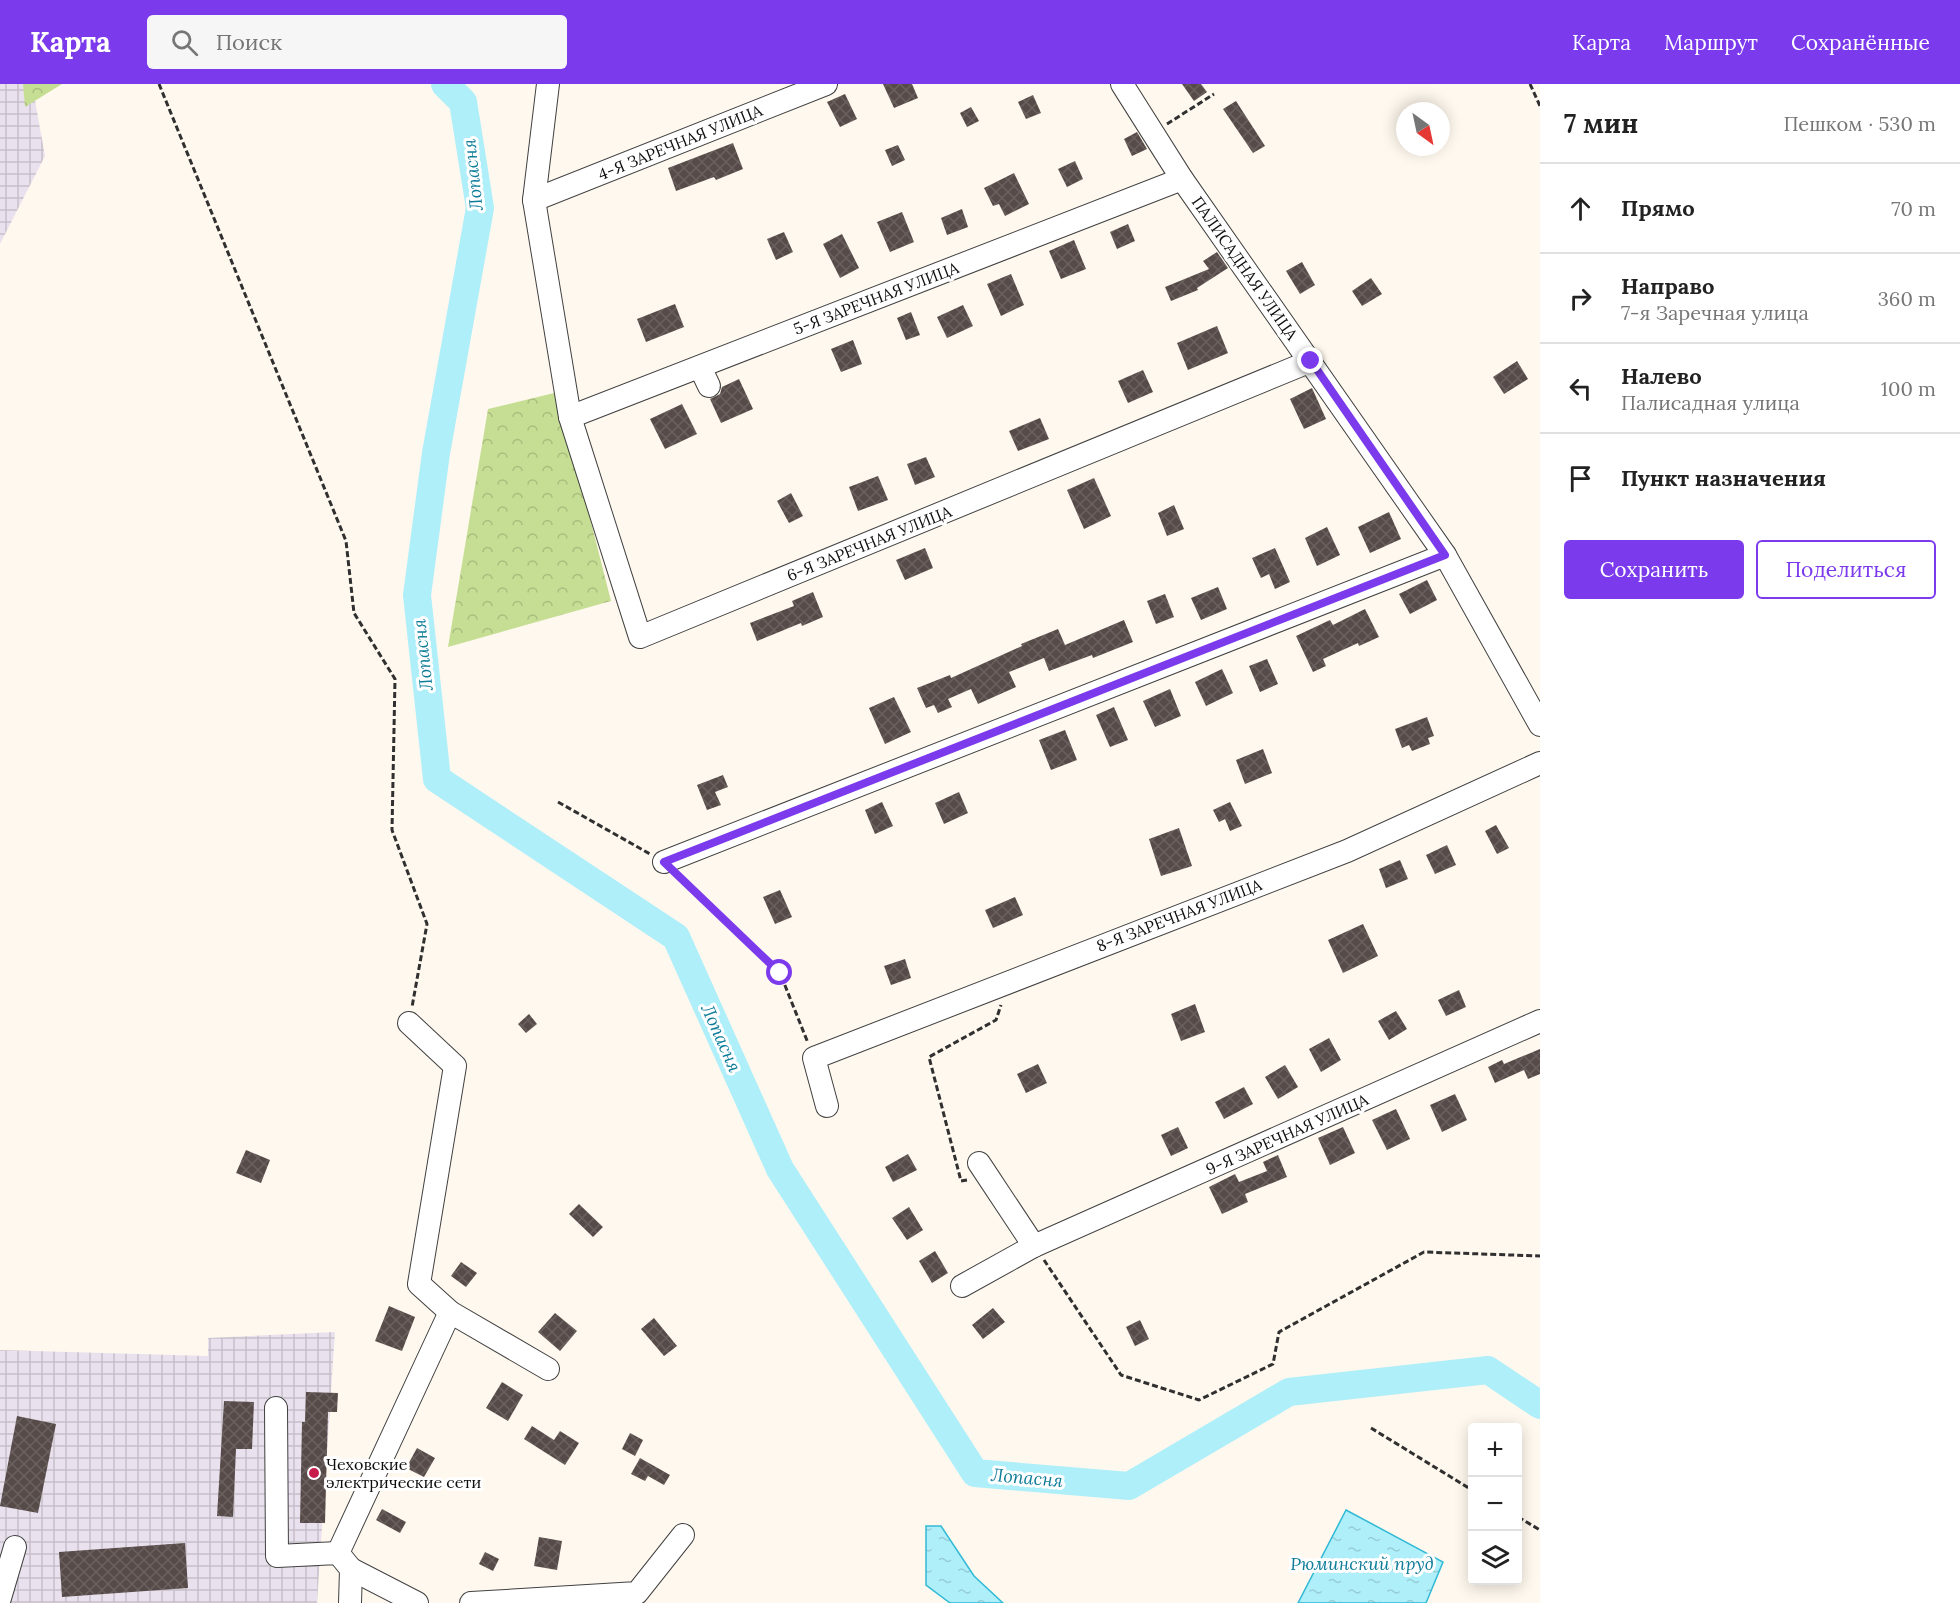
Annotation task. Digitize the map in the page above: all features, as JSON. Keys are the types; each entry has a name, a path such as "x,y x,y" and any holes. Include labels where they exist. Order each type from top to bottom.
{"street":[{"path":"548,84 534,200 570,417"},
{"name":"4-Я ЗАРЕЧНАЯ УЛИЦА","path":"534,200 826,84"},
{"name":"ПАЛИСАДНАЯ УЛИЦА","path":"1122,84 1182,179 1445,555 1540,725"},
{"name":"5-Я ЗАРЕЧНАЯ УЛИЦА","path":"570,417 705,377 1182,179"},
{"name":"6-Я ЗАРЕЧНАЯ УЛИЦА","path":"570,417 639,637 1311,361"},
{"path":"664,862 1445,555"},
{"name":"8-Я ЗАРЕЧНАЯ УЛИЦА","path":"814,1058 1347,851 1540,763"},
{"name":"9-Я ЗАРЕЧНАЯ УЛИЦА","path":"962,1286 1034,1246 1540,1021"},
{"path":"409,1023 455,1066 419,1284 450,1312 548,1369"},
{"path":"814,1058 827,1106"},
{"path":"983,1169 1034,1246"},
{"path":"350,1603 344,1561 450,1312"},
{"path":"276,1408 277,1556 344,1561 417,1603"},
{"path":"471,1603 637,1593 683,1535"},
{"path":"0,1598 15,1547"}],"path":[{"path":"159,84 346,541 354,613 396,679 392,830 427,924 409,1023"},
{"path":"1530,84 1540,106"},
{"path":"1153,134 1214,94"},
{"path":"558,801 664,862 780,973 814,1058"},
{"path":"983,1169 961,1181 929,1057 996,1020 1009,981"},
{"path":"1034,1246 1120,1375 1199,1400 1273,1364 1279,1332 1424,1252 1540,1256"},
{"path":"1371,1428 1468,1487"},
{"path":"1522,1519 1540,1530"}],"shaded area":[{"path":"0,84 32,84 45,156 0,244"},
{"path":"335,1332 317,1603 0,1603 0,1350 208,1356 208,1338"}],"green space":[{"path":"23,84 62,84 25,107"},
{"path":"558,392 611,601 448,647 488,409"}],"water":[{"name":"Рюминский пруд","path":"1346,1510 1443,1562 1426,1603 1298,1603"},
{"path":"926,1526 941,1526 974,1576 1003,1603 950,1603 926,1585"}],"building":[{"path":"883,84 912,84 918,98 894,108"},
{"path":"1182,84 1201,84 1207,92 1194,101"},
{"path":"845,94 857,119 840,127 827,102"},
{"path":"1033,95 1041,113 1026,119 1018,102"},
{"path":"1236,101 1265,146 1253,153 1223,109"},
{"path":"971,107 979,121 967,127 960,113"},
{"path":"1137,132 1147,149 1132,156 1124,139"},
{"path":"733,143 743,169 716,180 714,177 676,191 668,168"},
{"path":"898,145 905,160 892,166 885,150"},
{"path":"1075,161 1083,179 1067,187 1058,169"},
{"path":"1014,173 1029,204 1005,216 999,204 993,206 984,188"},
{"path":"962,209 968,227 947,235 941,218"},
{"path":"902,212 914,242 890,252 877,222"},
{"path":"1128,224 1135,241 1117,249 1110,232"},
{"path":"784,232 793,252 776,260 767,239"},
{"path":"842,234 859,268 840,278 823,244"},
{"path":"1074,240 1086,269 1061,279 1049,251"},
{"path":"1217,252 1228,268 1197,288 1198,290 1171,301 1165,287 1209,269 1203,261"},
{"path":"1302,262 1315,285 1300,294 1286,271"},
{"path":"1011,274 1024,305 1001,316 987,284"},
{"path":"1371,278 1382,294 1362,306 1352,291"},
{"path":"675,304 684,327 646,342 637,319"},
{"path":"963,305 973,326 947,338 937,317"},
{"path":"911,312 920,335 906,340 897,318"},
{"path":"1217,326 1228,353 1188,370 1177,343"},
{"path":"853,340 862,364 841,372 831,349"},
{"path":"1517,361 1528,379 1504,394 1493,377"},
{"path":"1143,370 1153,392 1128,403 1118,381"},
{"path":"739,379 753,409 721,423 710,399 720,394 722,387"},
{"path":"1312,388 1326,419 1304,429 1290,399"},
{"path":"682,404 697,434 665,449 650,419"},
{"path":"1040,418 1049,439 1018,451 1009,431"},
{"path":"926,457 935,477 915,485 907,464"},
{"path":"878,476 888,500 858,511 849,487"},
{"path":"1094,478 1111,516 1084,529 1067,490"},
{"path":"791,493 803,516 789,523 777,501"},
{"path":"1174,505 1184,529 1167,536 1158,513"},
{"path":"1389,512 1401,539 1370,553 1358,527"},
{"path":"1327,527 1340,555 1317,566 1305,538"},
{"path":"925,548 933,568 905,580 896,560"},
{"path":"1275,548 1290,582 1275,589 1269,574 1261,578 1252,558"},
{"path":"1427,580 1437,600 1410,614 1399,594"},
{"path":"1218,587 1227,609 1201,620 1191,598"},
{"path":"813,592 823,617 802,626 801,623 757,641 750,623 794,606 792,601"},
{"path":"1165,594 1174,617 1156,624 1147,601"},
{"path":"1365,609 1379,637 1359,646 1358,643 1323,659 1326,666 1313,672 1296,636 1330,620 1333,625"},
{"path":"1124,620 1133,642 1093,658 1092,655 1049,671 1044,658 1009,672 1016,687 978,704 971,689 948,699 952,707 938,713 934,705 926,708 917,688 950,675 951,678 1058,629 1065,645"},
{"path":"1267,659 1278,684 1260,692 1249,666"},
{"path":"1222,669 1233,693 1206,706 1195,682"},
{"path":"1170,689 1181,716 1155,727 1143,701"},
{"path":"894,697 911,732 885,744 869,708"},
{"path":"1114,707 1128,740 1110,747 1096,715"},
{"path":"1427,717 1434,736 1428,738 1430,744 1412,751 1409,745 1402,748 1395,729"},
{"path":"1065,730 1077,760 1051,770 1039,740"},
{"path":"1263,749 1272,773 1245,784 1236,760"},
{"path":"723,775 728,787 715,792 721,805 707,810 697,785"},
{"path":"959,792 968,813 944,824 935,803"},
{"path":"882,802 893,826 875,834 865,810"},
{"path":"1230,802 1242,826 1230,831 1225,819 1219,822 1213,810"},
{"path":"1496,825 1509,848 1497,854 1485,831"},
{"path":"1179,828 1192,866 1161,876 1149,839"},
{"path":"1447,845 1456,865 1435,874 1426,855"},
{"path":"1400,860 1408,879 1386,888 1379,869"},
{"path":"780,890 792,917 775,924 763,897"},
{"path":"1015,897 1023,915 993,928 985,910"},
{"path":"1363,924 1378,956 1343,973 1328,940"},
{"path":"905,959 911,978 891,985 884,966"},
{"path":"1459,990 1466,1007 1446,1016 1438,1000"},
{"path":"1195,1004 1205,1032 1181,1041 1171,1014"},
{"path":"1396,1011 1407,1029 1389,1040 1378,1021"},
{"path":"529,1014 537,1024 526,1033 518,1024"},
{"path":"1329,1038 1341,1060 1321,1072 1309,1049"},
{"path":"1540,1049 1540,1074 1528,1079 1524,1070 1495,1083 1488,1067 1502,1060 1504,1064"},
{"path":"1038,1064 1047,1083 1026,1093 1017,1074"},
{"path":"1285,1065 1298,1087 1278,1099 1265,1077"},
{"path":"1244,1087 1253,1104 1224,1119 1215,1102"},
{"path":"1455,1094 1467,1120 1442,1132 1430,1105"},
{"path":"1396,1109 1410,1139 1387,1150 1372,1120"},
{"path":"1178,1127 1188,1148 1171,1156 1161,1135"},
{"path":"1343,1127 1355,1153 1330,1165 1318,1138"},
{"path":"246,1150 270,1160 261,1183 236,1173"},
{"path":"908,1154 917,1170 893,1182 885,1167"},
{"path":"1278,1155 1287,1177 1245,1194 1248,1202 1222,1214 1209,1187 1235,1174 1239,1182 1267,1171 1263,1162"},
{"path":"579,1204 603,1227 593,1237 569,1214"},
{"path":"909,1207 923,1230 907,1240 892,1218"},
{"path":"935,1251 948,1273 932,1283 919,1261"},
{"path":"461,1262 477,1273 466,1287 451,1276"},
{"path":"389,1306 415,1317 402,1351 375,1341"},
{"path":"993,1308 1005,1322 983,1339 972,1325"},
{"path":"555,1313 577,1331 560,1351 538,1332"},
{"path":"654,1318 677,1346 664,1356 641,1329"},
{"path":"1140,1320 1149,1339 1135,1346 1126,1327"},
{"path":"502,1382 523,1395 508,1421 486,1408"},
{"name":"Чеховские электрические сети","path":"306,1392 338,1393 337,1412 328,1412 325,1523 300,1523 302,1422 305,1422"},
{"path":"224,1401 254,1402 252,1449 236,1449 233,1517 217,1516"},
{"path":"17,1416 56,1424 38,1513 0,1506"},
{"path":"532,1426 554,1440 560,1431 579,1443 565,1465 524,1439"},
{"path":"630,1433 643,1440 635,1456 622,1449"},
{"path":"417,1448 435,1458 424,1477 406,1468"},
{"path":"640,1458 670,1475 664,1485 648,1476 645,1481 631,1474"},
{"path":"382,1509 406,1522 400,1533 376,1520"},
{"path":"539,1537 562,1541 557,1570 534,1566"},
{"path":"185,1543 188,1588 62,1597 59,1552"},
{"path":"485,1552 499,1559 493,1571 479,1564"}],"waterway":[{"name":"Лопасня","path":"445,84 463,102 480,208 436,453 417,595 437,779 676,937 780,1169 975,1473 1129,1486 1289,1392 1488,1370 1540,1405"}],"place":[{"name":"Чеховские электрические сети","path":"314,1473"}],"route":[{"path":"780,973 664,862 1445,555 1311,361"}]}
